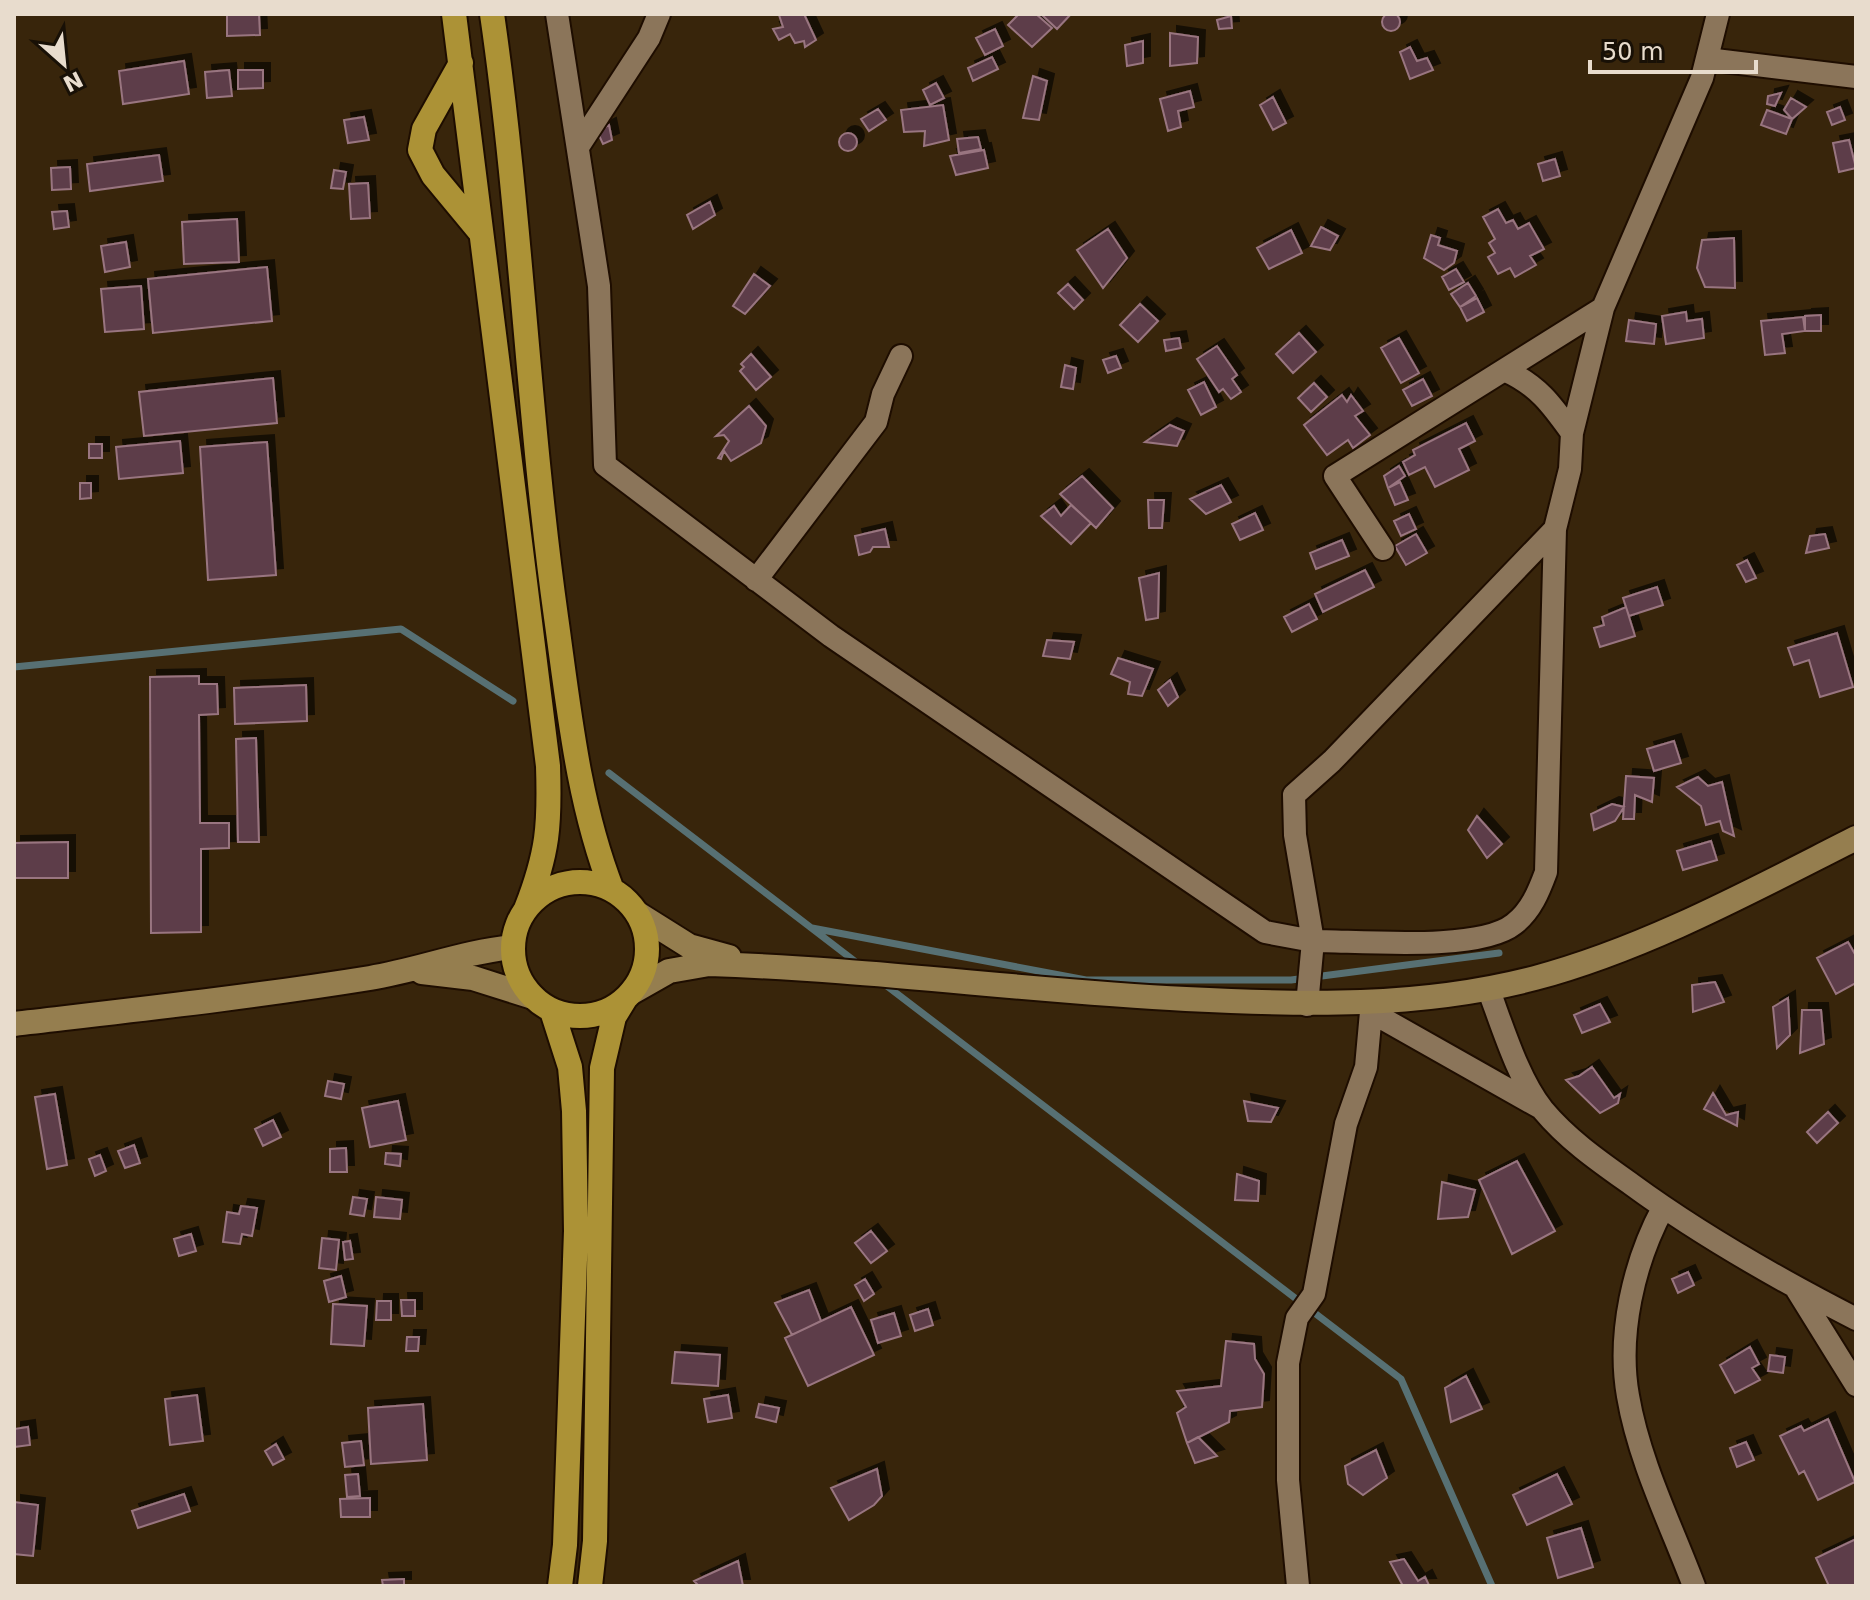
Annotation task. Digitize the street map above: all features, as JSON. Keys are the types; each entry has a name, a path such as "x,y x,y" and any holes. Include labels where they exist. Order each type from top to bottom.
{"highway":[{"path":"454,14 548,766 550,827 543,865 517,927 513,947 517,975 542,1004 570,1067 575,1216 565,1545 560,1586"},
{"path":"492,14 509,141 553,597 576,761 596,849 612,890 638,914 646,933 648,954 643,974 614,1017 602,1068 595,1526 590,1586"},
{"path":"461,63 424,129 420,150 433,175 481,233"},
{"path":"526,909 544,893 566,883 582,882 612,890"},
{"path":"542,1004 571,1016 591,1016 609,1010 629,995"}],"street":[{"path":"557,14 599,286 605,465 831,636 1265,932 1313,941 1466,941 1498,933 1515,924 1538,896 1546,872 1555,529 1570,469 1572,433 1603,308 1702,78 1718,14"},
{"path":"578,147 649,38 659,14"},
{"path":"1707,59 1856,77"},
{"path":"1383,549 1335,476 1603,308"},
{"path":"756,580 876,422 883,394 901,356"},
{"path":"1504,370 1527,380 1545,396 1572,433"},
{"path":"1307,1005 1313,941 1295,835 1294,795 1332,761 1555,529"},
{"path":"629,995 669,971 709,964 1050,992 1370,1008 1488,988 1586,963 1687,920 1856,838"},
{"path":"638,914 689,946 759,966"},
{"path":"14,1024 256,996 412,971 472,951 513,947"},
{"path":"412,971 473,978 542,1004"},
{"path":"1488,988 1508,1042 1541,1108"},
{"path":"1370,1008 1541,1108 1582,1149 1663,1208 1796,1289 1856,1319"},
{"path":"1298,1586 1288,1480 1288,1363 1297,1318 1314,1294 1346,1124 1366,1067 1370,1008"},
{"path":"1663,1208 1647,1238 1634,1279 1627,1337 1627,1395 1641,1443 1694,1586"},
{"path":"1796,1289 1856,1385"}],"building":[{"path":"1391,13 1400,22 1391,31 1382,22"},
{"path":"227,14 259,14 260,35 227,36"},
{"path":"804,14 816,40 805,47 804,41 795,43 790,34 779,40 773,29 783,27 779,15"},
{"path":"1019,14 1036,14 1052,28 1032,47 1008,25"},
{"path":"1041,14 1071,14 1057,29"},
{"path":"1231,16 1232,28 1219,29 1217,20"},
{"path":"995,29 1003,46 985,55 976,38"},
{"path":"1170,33 1198,37 1197,63 1170,66"},
{"path":"1143,41 1143,63 1127,66 1125,45"},
{"path":"1410,47 1417,61 1427,58 1433,70 1410,79 1400,52"},
{"path":"992,57 998,69 973,81 968,68"},
{"path":"184,61 189,94 123,104 119,71"},
{"path":"229,70 232,96 207,98 205,72"},
{"path":"238,70 263,70 263,88 238,89"},
{"path":"1033,76 1047,81 1039,120 1023,118"},
{"path":"936,83 944,98 930,105 923,90"},
{"path":"1190,91 1194,107 1178,111 1181,127 1168,131 1160,99"},
{"path":"1781,93 1775,106 1767,104 1768,96"},
{"path":"1273,97 1286,123 1273,130 1260,105"},
{"path":"1791,98 1806,107 1792,119 1784,110"},
{"path":"943,105 949,140 924,146 925,131 904,132 901,110"},
{"path":"1840,107 1845,120 1832,125 1827,112"},
{"path":"878,109 886,120 869,131 861,119"},
{"path":"1767,110 1792,119 1786,134 1761,125"},
{"path":"364,117 369,140 348,143 344,120"},
{"path":"609,125 612,140 603,144 597,131"},
{"path":"848,133 857,142 848,151 839,142"},
{"path":"978,137 981,149 959,153 957,139"},
{"path":"1849,140 1856,168 1839,172 1833,143"},
{"path":"984,150 988,168 956,175 950,156"},
{"path":"159,155 163,181 90,191 87,164"},
{"path":"1555,159 1560,176 1543,181 1538,164"},
{"path":"70,167 71,189 52,190 51,168"},
{"path":"334,170 346,172 343,189 331,188"},
{"path":"368,183 370,218 351,219 349,184"},
{"path":"710,202 715,215 693,229 687,215"},
{"path":"1498,209 1506,223 1513,220 1518,229 1529,223 1544,249 1530,256 1536,265 1515,277 1510,268 1498,274 1488,257 1495,253 1489,243 1495,239 1483,217"},
{"path":"67,211 69,227 54,229 52,212"},
{"path":"237,219 239,262 184,264 182,222"},
{"path":"1321,227 1338,236 1330,250 1311,246"},
{"path":"1108,229 1127,258 1103,288 1077,250"},
{"path":"1291,230 1302,253 1269,269 1257,248"},
{"path":"1431,235 1440,238 1438,245 1457,251 1454,263 1444,270 1424,258"},
{"path":"1734,238 1735,288 1705,287 1697,268 1702,240"},
{"path":"126,242 130,267 105,272 101,246"},
{"path":"267,267 272,321 153,333 148,279"},
{"path":"1456,269 1464,282 1449,290 1442,277"},
{"path":"754,274 770,286 745,314 733,306"},
{"path":"1468,283 1476,296 1460,307 1451,294"},
{"path":"1068,284 1083,300 1074,309 1058,293"},
{"path":"141,286 144,329 105,332 101,289"},
{"path":"1477,298 1484,312 1467,321 1460,307"},
{"path":"1140,304 1158,321 1138,342 1120,325"},
{"path":"1686,312 1687,321 1702,319 1704,338 1666,344 1662,316"},
{"path":"1821,315 1821,331 1805,331 1805,316"},
{"path":"1803,317 1805,331 1782,334 1785,353 1765,355 1761,321"},
{"path":"1629,320 1656,324 1654,344 1626,341"},
{"path":"1299,333 1316,352 1293,373 1276,354"},
{"path":"1179,338 1181,348 1166,351 1164,340"},
{"path":"1399,338 1419,373 1401,383 1381,348"},
{"path":"1217,346 1237,375 1232,379 1241,392 1231,399 1223,389 1219,392 1197,359"},
{"path":"751,354 771,377 756,390 740,371 744,367 741,364"},
{"path":"1116,356 1121,368 1108,373 1103,360"},
{"path":"1065,365 1076,368 1073,389 1061,387"},
{"path":"273,378 277,423 144,436 139,392"},
{"path":"1423,379 1432,396 1412,406 1403,390"},
{"path":"1204,382 1216,407 1201,415 1188,390"},
{"path":"1314,383 1327,397 1311,412 1298,398"},
{"path":"1342,395 1347,402 1351,395 1363,411 1355,416 1370,435 1353,448 1348,440 1327,455 1304,425"},
{"path":"749,406 766,426 761,443 731,461 724,451 721,459 718,458 729,441 724,435 716,436"},
{"path":"1466,423 1475,441 1459,449 1469,470 1435,487 1425,467 1409,475 1403,462 1415,455 1413,450"},
{"path":"1170,425 1184,431 1177,446 1145,442"},
{"path":"180,441 183,473 119,479 116,447"},
{"path":"267,442 276,575 208,580 200,447"},
{"path":"89,444 102,444 102,458 89,458"},
{"path":"1399,466 1405,476 1388,488 1384,476"},
{"path":"1082,476 1113,508 1096,528 1060,494"},
{"path":"1400,482 1408,500 1395,505 1388,488"},
{"path":"80,483 91,483 91,498 80,499"},
{"path":"1221,485 1231,502 1206,514 1190,499"},
{"path":"1148,500 1164,500 1162,528 1149,528"},
{"path":"1071,505 1091,523 1071,544 1041,516 1054,506 1061,516"},
{"path":"1255,513 1263,530 1240,540 1232,524"},
{"path":"1409,514 1416,529 1401,536 1394,521"},
{"path":"885,529 889,547 873,547 870,552 859,555 855,536"},
{"path":"1416,534 1427,553 1406,565 1395,546"},
{"path":"1825,534 1829,548 1806,553 1810,536"},
{"path":"1342,540 1349,556 1316,569 1310,553"},
{"path":"1747,560 1756,578 1746,582 1737,565"},
{"path":"1365,570 1374,587 1323,612 1315,594"},
{"path":"1159,573 1158,618 1146,620 1139,578"},
{"path":"1657,587 1663,605 1629,616 1623,598"},
{"path":"1309,604 1317,619 1292,632 1284,617"},
{"path":"1626,607 1635,636 1600,647 1594,628 1604,625 1602,617"},
{"path":"1837,633 1853,687 1820,697 1809,660 1794,665 1788,648"},
{"path":"1047,640 1074,642 1070,659 1043,656"},
{"path":"1118,658 1153,669 1142,696 1128,694 1130,682 1111,674"},
{"path":"199,676 199,684 217,684 218,714 199,715 200,823 229,823 229,848 201,849 201,932 151,933 150,677"},
{"path":"1170,680 1178,697 1168,706 1158,690"},
{"path":"306,685 307,721 235,724 234,688"},
{"path":"256,738 259,842 238,842 236,739"},
{"path":"1674,741 1681,763 1654,771 1647,749"},
{"path":"1626,776 1654,778 1652,802 1635,795 1634,819 1623,819"},
{"path":"1698,777 1708,786 1722,782 1734,836 1723,831 1720,821 1706,825 1701,806 1677,787"},
{"path":"1612,804 1624,807 1615,821 1594,830 1591,814"},
{"path":"1477,816 1502,844 1487,858 1468,830"},
{"path":"1711,841 1717,860 1683,870 1677,851"},
{"path":"68,842 68,878 14,878 14,843"},
{"path":"1848,942 1856,956 1856,983 1836,994 1817,958"},
{"path":"1715,982 1724,1002 1693,1012 1692,985"},
{"path":"1788,998 1790,1035 1777,1048 1773,1007"},
{"path":"1600,1004 1610,1022 1582,1033 1574,1015"},
{"path":"1802,1010 1821,1010 1824,1044 1800,1053"},
{"path":"1592,1067 1614,1098 1620,1094 1618,1103 1600,1113 1566,1080"},
{"path":"328,1081 344,1084 341,1099 325,1096"},
{"path":"1713,1093 1726,1115 1738,1112 1737,1126 1704,1109"},
{"path":"55,1094 67,1165 47,1169 35,1097"},
{"path":"398,1101 406,1140 370,1147 362,1108"},
{"path":"1244,1101 1278,1108 1271,1122 1248,1121"},
{"path":"1828,1112 1838,1123 1817,1143 1807,1132"},
{"path":"273,1120 281,1137 263,1146 255,1129"},
{"path":"134,1145 140,1163 125,1168 118,1151"},
{"path":"346,1148 347,1172 330,1172 330,1149"},
{"path":"386,1153 401,1154 400,1166 385,1164"},
{"path":"100,1155 106,1171 95,1176 89,1159"},
{"path":"1517,1161 1555,1231 1512,1254 1479,1180"},
{"path":"1237,1174 1259,1181 1258,1201 1235,1200"},
{"path":"1442,1182 1475,1190 1468,1217 1438,1219"},
{"path":"353,1197 367,1199 364,1216 350,1214"},
{"path":"376,1197 402,1200 400,1219 374,1217"},
{"path":"241,1206 257,1208 252,1236 242,1234 240,1244 223,1242 227,1212 239,1214"},
{"path":"871,1231 887,1251 871,1263 855,1243"},
{"path":"191,1234 196,1251 179,1256 174,1239"},
{"path":"322,1238 339,1240 336,1270 319,1268"},
{"path":"350,1241 353,1259 345,1260 343,1242"},
{"path":"1688,1272 1694,1285 1678,1293 1672,1279"},
{"path":"341,1276 346,1297 329,1302 324,1281"},
{"path":"865,1279 874,1294 864,1301 855,1285"},
{"path":"809,1290 821,1321 792,1335 775,1303"},
{"path":"401,1300 415,1300 415,1316 402,1316"},
{"path":"377,1301 391,1301 391,1320 376,1320"},
{"path":"333,1304 367,1306 364,1346 331,1344"},
{"path":"851,1307 874,1355 808,1386 785,1338"},
{"path":"928,1309 933,1325 915,1331 910,1315"},
{"path":"894,1313 901,1336 878,1343 871,1320"},
{"path":"407,1337 419,1337 418,1351 406,1351"},
{"path":"1226,1341 1254,1344 1255,1359 1264,1374 1262,1407 1230,1411 1229,1422 1187,1443 1177,1413 1186,1407 1177,1391 1221,1386"},
{"path":"1750,1347 1759,1364 1752,1368 1760,1380 1735,1393 1720,1365"},
{"path":"675,1352 720,1355 718,1386 672,1383"},
{"path":"1770,1355 1785,1357 1783,1373 1768,1371"},
{"path":"1466,1376 1482,1409 1451,1422 1445,1388"},
{"path":"197,1395 203,1441 170,1445 165,1399"},
{"path":"728,1395 732,1418 708,1422 704,1399"},
{"path":"423,1404 427,1460 371,1464 368,1408"},
{"path":"759,1404 779,1408 776,1422 756,1417"},
{"path":"1828,1419 1855,1482 1818,1500 1804,1471 1799,1474 1780,1436 1801,1426 1804,1431"},
{"path":"28,1427 30,1445 14,1447 14,1429"},
{"path":"1198,1437 1217,1456 1195,1463 1187,1443"},
{"path":"361,1441 364,1465 345,1467 342,1443"},
{"path":"1746,1442 1754,1460 1737,1467 1730,1448"},
{"path":"276,1444 284,1459 273,1465 265,1451"},
{"path":"1376,1450 1387,1478 1363,1495 1348,1484 1345,1466"},
{"path":"877,1469 882,1496 874,1505 849,1520 831,1488"},
{"path":"358,1474 360,1496 347,1497 345,1475"},
{"path":"1557,1474 1572,1504 1527,1525 1513,1495"},
{"path":"184,1494 190,1511 138,1528 132,1511"},
{"path":"370,1498 370,1517 341,1517 340,1499"},
{"path":"14,1502 38,1505 33,1556 14,1554"},
{"path":"1581,1528 1593,1567 1558,1578 1547,1538"},
{"path":"1856,1539 1856,1586 1829,1586 1816,1558"},
{"path":"1404,1559 1418,1581 1425,1577 1429,1585 1403,1586 1390,1562"},
{"path":"738,1561 743,1586 699,1586 694,1581"},
{"path":"404,1579 404,1586 383,1586 382,1580"}],"waterway":[{"path":"14,667 401,629 513,701"},
{"path":"609,773 861,966"},
{"path":"812,928 1086,980 1291,980 1499,953"},
{"path":"883,983 1401,1379 1492,1586"}]}
